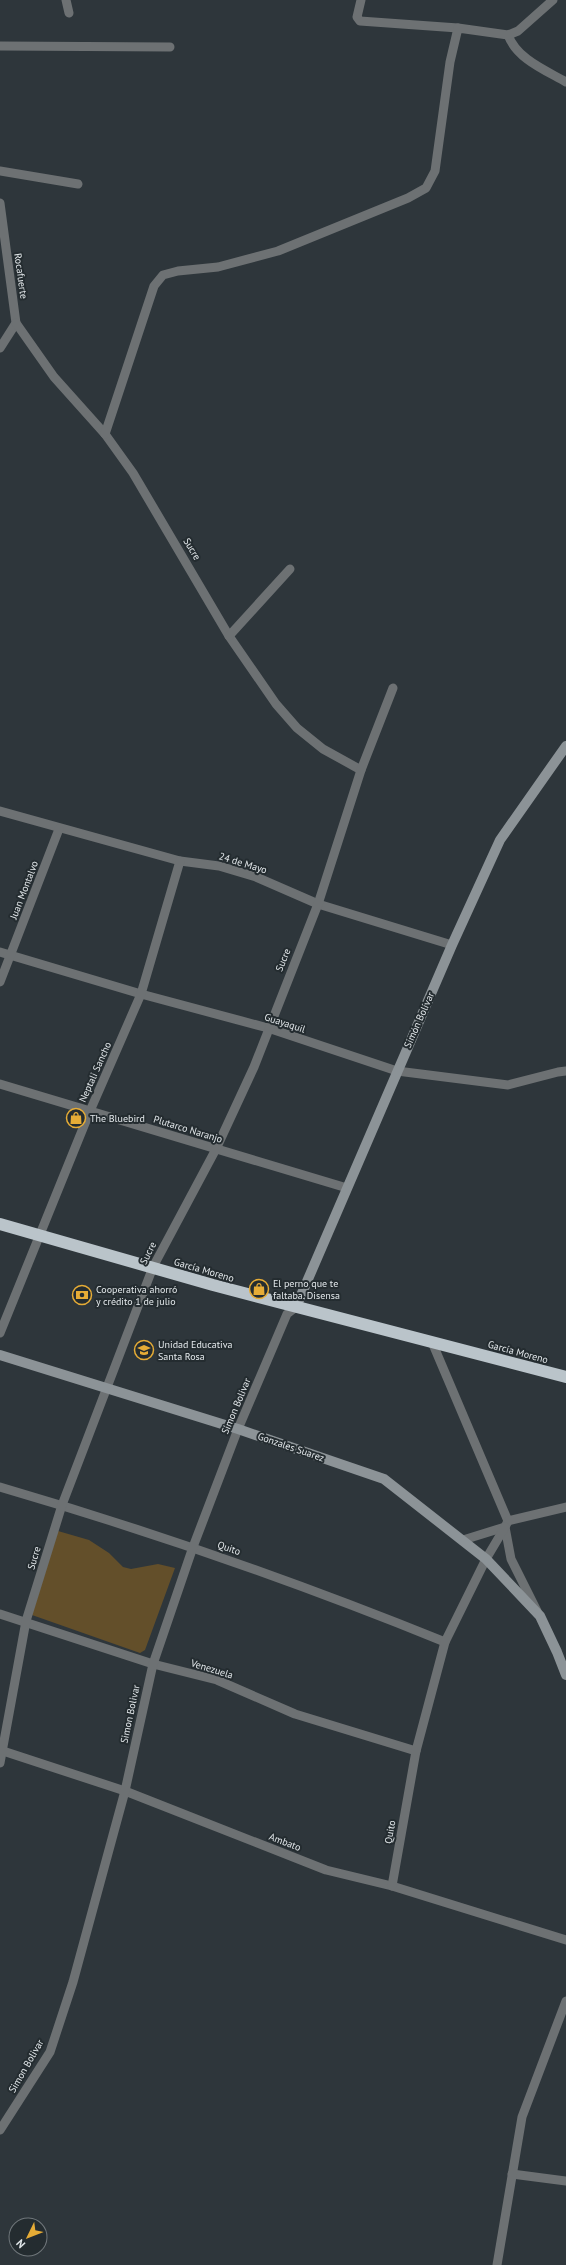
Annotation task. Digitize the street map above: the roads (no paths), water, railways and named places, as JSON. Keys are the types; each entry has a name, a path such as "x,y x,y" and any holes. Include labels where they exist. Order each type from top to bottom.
{"highway":[{"name":"García Moreno","path":"0,1224 296,1307 566,1377"}],"street":[{"path":"66,0 69,13"},
{"path":"361,0 357,17 360,21 458,28 508,35 518,32 553,0"},
{"path":"105,434 154,286 163,275 178,271 218,267 278,251 408,198 426,188 435,171 450,62 458,28"},
{"path":"508,35 512,46 518,53 566,82"},
{"path":"0,46 170,47"},
{"path":"0,171 78,184"},
{"name":"Rocafuerte","path":"0,203 16,323"},
{"path":"0,348 16,323"},
{"name":"Sucre","path":"16,323 54,376 105,434 133,473 229,636 276,704 297,728 323,750 361,770"},
{"path":"229,636 290,569"},
{"name":"Sucre","path":"0,1762 1,1750 26,1622 62,1505 153,1267 216,1149 254,1067 268,1028 318,904 361,770 393,688"},
{"name":"Simón Bolívar","path":"296,1307 452,945 500,840 566,746"},
{"name":"24 de Mayo","path":"0,811 59,829 180,861 219,866 256,877 318,904 452,945"},
{"name":"Juan Montalvo","path":"0,982 59,829"},
{"name":"Neptali Sancho","path":"0,1333 38,1235 141,994 180,861"},
{"name":"Guayaquil","path":"0,952 141,994 268,1028 397,1071 508,1085 558,1072 566,1072"},
{"name":"Plutarco Naranjo","path":"0,1084 347,1188"},
{"name":"Simon Bolivar","path":"0,2130 50,2052 73,1982 125,1791 153,1664 193,1547 238,1429 287,1314 296,1307"},
{"path":"432,1342 507,1524 511,1559 540,1616"},
{"name":"Gonzales Suarez","path":"0,1355 238,1429 384,1479 486,1559 540,1616 566,1675"},
{"name":"Quito","path":"0,1487 62,1505 193,1547 329,1595 445,1642"},
{"path":"463,1540 507,1524 566,1507"},
{"name":"Quito","path":"392,1886 416,1751 445,1642 486,1559 507,1524"},
{"name":"Venezuela","path":"0,1614 153,1664 217,1680 295,1714 416,1751"},
{"name":"Ambato","path":"1,1750 125,1791 326,1870 392,1886 566,1940"},
{"path":"497,2265 522,2117 566,2001"},
{"path":"512,2174 566,2181"}],"place":[{"name":"The Bluebird","path":"76,1118"},
{"name":"El perno que te faltaba. Disensa","path":"259,1289"},
{"name":"Cooperativa ahorró y crédito 1 de julio","path":"82,1295"},
{"name":"Unidad Educativa Santa Rosa","path":"144,1350"}]}
